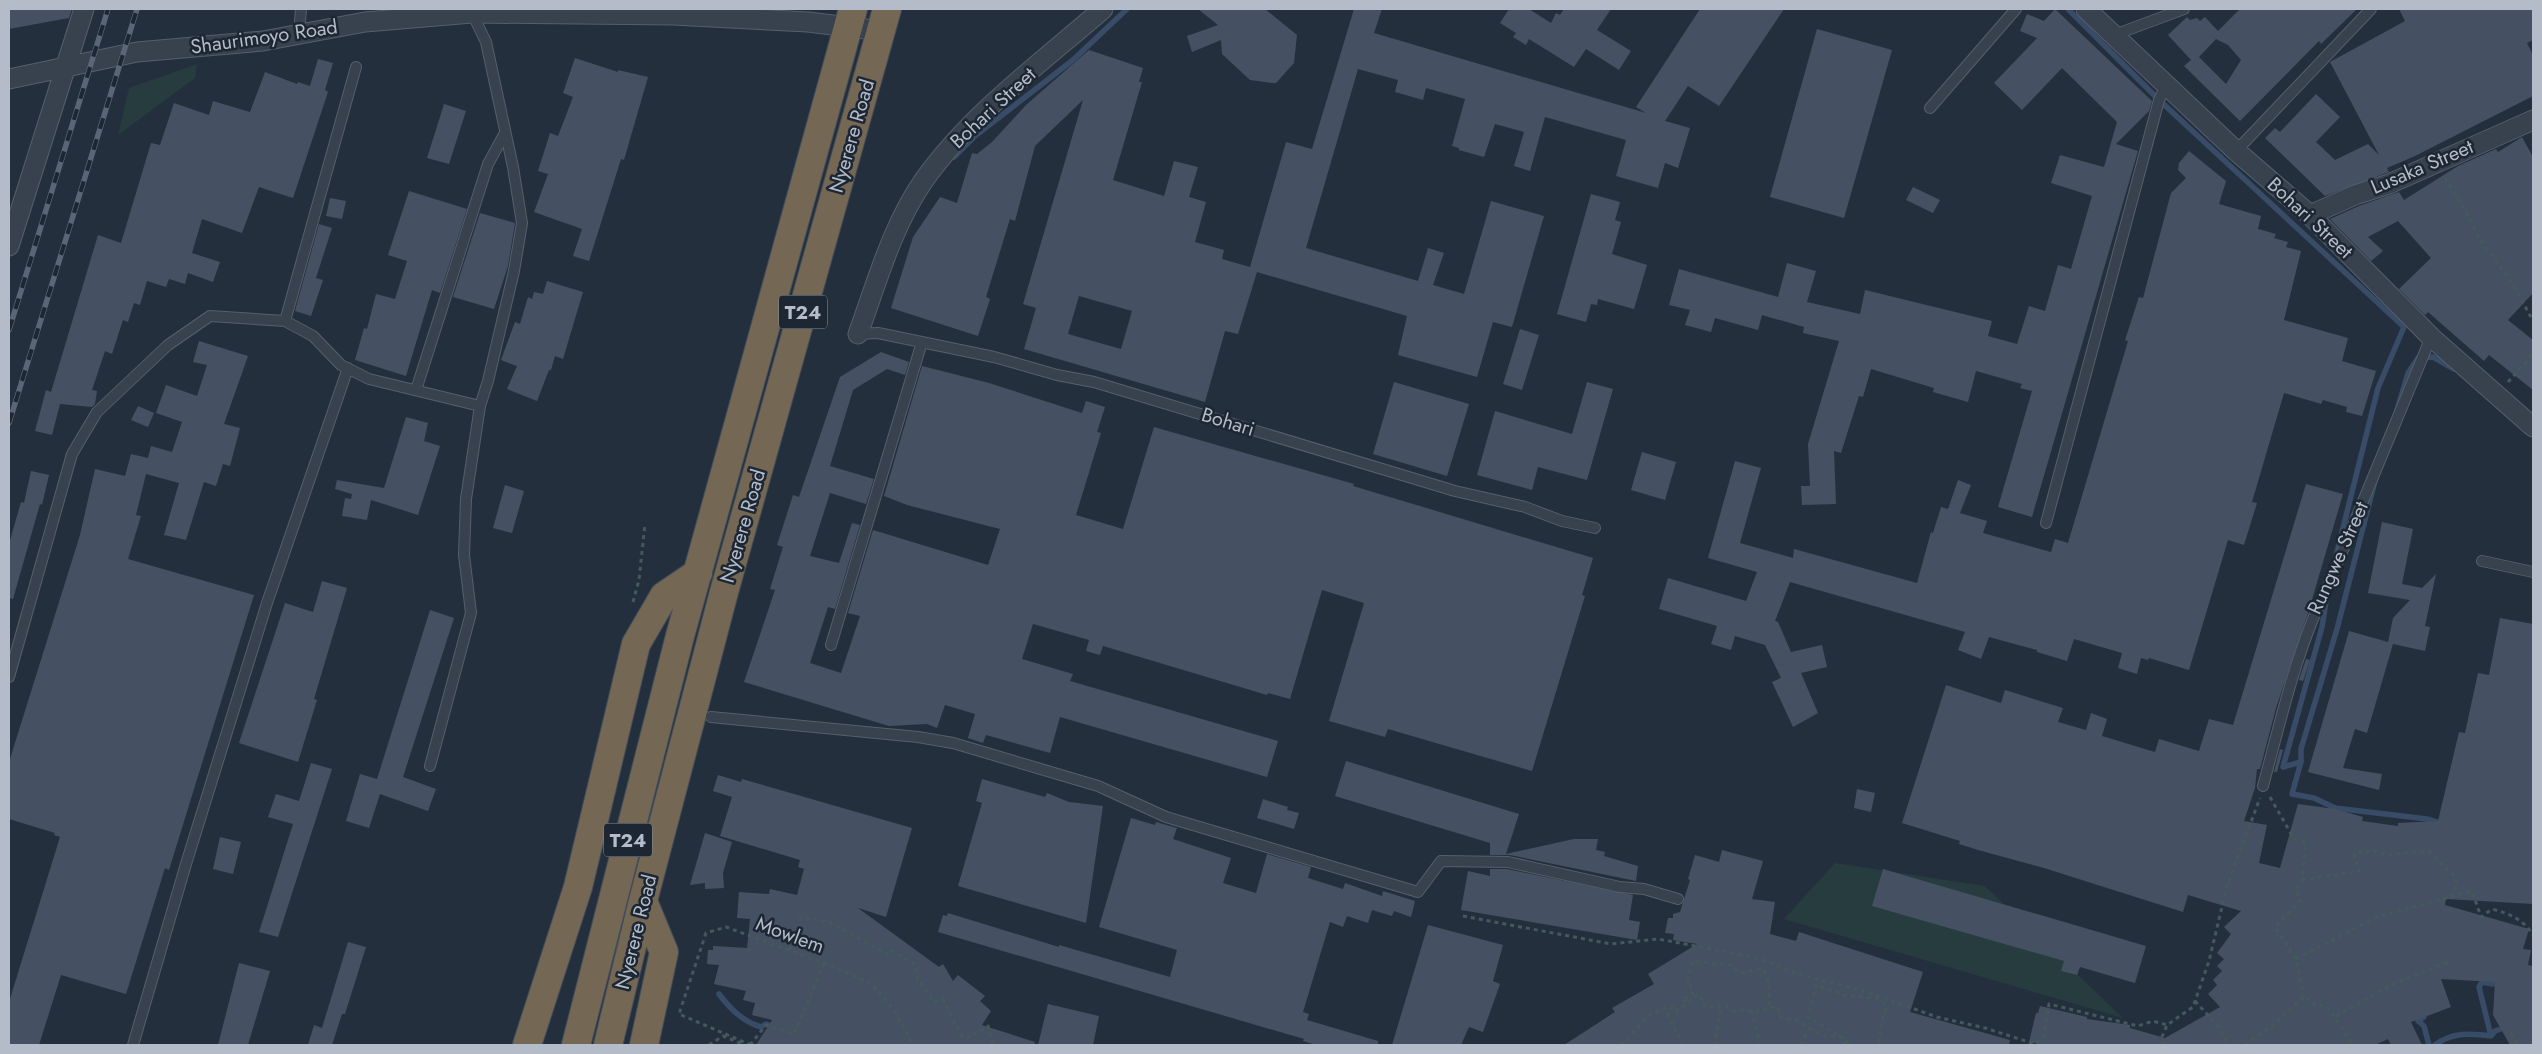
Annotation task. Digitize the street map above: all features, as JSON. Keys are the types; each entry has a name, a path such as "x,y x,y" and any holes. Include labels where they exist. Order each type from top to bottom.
{"highway":[{"name":"Nyerere Road","path":"576,1045 680,636 851,17"},
{"name":"Nyerere Road","path":"608,1045 643,901 724,592 884,20"},
{"path":"527,1045 578,887 636,644 664,596 698,573"},
{"path":"643,901 664,952 644,1045"}],"street":[{"path":"9,246 84,9"},
{"name":"Bohari Street","path":"858,334 891,241 923,181 961,133 1103,9"},
{"name":"Bohari Street","path":"2086,9 2236,151 2310,215 2431,337 2533,427"},
{"name":"Shaurimoyo Road","path":"9,79 137,52 263,41 370,15 472,13 851,17 884,20"},
{"name":"Lusaka Street","path":"2310,215 2354,195 2389,184 2533,120"}],"lane":[{"path":"298,34 301,9"},
{"path":"1930,108 2016,9"},
{"path":"2114,35 2184,9"},
{"path":"2236,151 2371,9"},
{"path":"430,766 471,613 464,555 466,499 480,406 488,381 514,271 522,223 486,42 472,13"},
{"path":"284,321 356,67"},
{"path":"2046,522 2158,100 2167,84"},
{"path":"416,390 488,164 505,133"},
{"path":"9,677 72,454 97,412 168,345 210,316 284,321 313,336 341,365 368,379 480,406"},
{"name":"Bohari","path":"858,334 878,333 994,357 1057,375 1094,382 1455,491 1525,507 1562,520 1595,528"},
{"name":"Rungwe Street","path":"2263,786 2301,647 2312,616 2330,581 2431,337"},
{"path":"832,645 922,342"},
{"path":"133,1045 186,864 267,603 348,368"},
{"path":"2482,561 2533,572"},
{"path":"711,717 918,737 953,743 1098,786 1166,817 1418,892 1441,861 1508,862 1620,887 1644,889 1678,899"}],"path":[{"path":"2435,163 2466,210 2478,236 2514,286 2533,322"},
{"path":"2495,394 2533,354"},
{"path":"2164,1045 2162,1036 2167,1025 2193,1007 2209,961 2227,886 2262,793 2270,795 2294,839 2306,843 2302,880 2296,890 2300,901 2275,927 2296,959 2304,996 2316,1006 2327,1006 2336,1016 2353,1045"},
{"path":"2302,880 2360,871 2354,852 2372,850 2386,855 2428,851 2457,878 2454,893 2444,900"},
{"path":"2296,959 2377,917 2472,891 2481,917 2492,909 2506,913 2525,922 2533,935"},
{"path":"1463,916 1611,944 1658,939 1733,953 1767,961 1790,972 1864,991 1937,1017 1985,1028 2035,1044 2042,1039 2049,1004 2138,1026 2153,1021 2167,1025"},
{"path":"789,950 794,944 801,917 829,922 889,955 892,950 916,964 918,977 934,1002 943,999 950,1010 950,1018 958,1033 966,1039 988,1026 993,1045"},
{"name":"Mowlem","path":"750,1045 680,1014 706,933 726,927 824,963 871,983 895,1011 913,1045"},
{"path":"1698,994 1683,1002 1685,998 1693,994 1688,979 1692,961 1730,965 1740,973 1762,968 1766,974 1769,988 1769,1009"},
{"path":"2336,1016 2393,984 2448,962"},
{"path":"750,1045 766,1025 794,1034 824,963"},
{"path":"1844,1044 1848,1041 1808,1017 1816,985 1847,996 1875,998 1883,1002 1886,1009 1883,1015 1878,1045"},
{"path":"1698,994 1705,1007 1721,1008 1726,1006 1733,1011 1760,1012 1778,1008 1780,1017 1801,1023 1808,1030 1830,1037 1837,1035 1844,1044 1851,1045"},
{"path":"1666,1013 1669,1014 1672,1007 1675,1011 1680,1010 1698,994"},
{"path":"2245,1045 2277,1022 2304,996"},
{"path":"2195,1000 2217,1025 2229,1045"},
{"path":"1621,1045 1647,1017 1664,1008 1683,1045"},
{"path":"1717,1045 1716,1035 1721,1008"},
{"path":"1752,1011 1760,1045"},
{"path":"1801,1045 1808,1030"},
{"path":"2511,1033 2518,1045"},
{"path":"709,1045 723,1036 745,1045"}],"green space":[{"path":"197,64 195,78 118,135 129,88"},
{"path":"1835,863 1985,886 2123,1018 1784,919"}],"building":[{"path":"9,9 72,9 69,18 9,29"},
{"path":"1198,9 1265,9 1297,35 1294,63 1276,83 1272,83 1250,80 1222,54 1221,40 1192,52 1187,36 1218,25"},
{"path":"1354,9 1382,9 1374,33 1646,113 1636,107 1700,9 1784,9 1719,106 1688,86 1665,121 1690,128 1678,168 1665,163 1658,188 1616,176 1626,140 1545,117 1530,171 1514,166 1524,132 1495,124 1484,157 1459,150 1459,148 1452,146 1465,99 1426,88 1423,100 1395,92 1398,80 1358,69 1306,248 1418,281 1428,248 1444,253 1433,285 1464,294 1491,201 1544,216 1512,327 1493,322 1477,377 1398,355 1407,316 1257,272 1238,334 1225,331 1205,402 1024,349 1036,308 1023,304 1083,100 1035,146 1015,221 1010,219 986,297 990,299 978,336 891,308 913,237 940,197 957,203 972,153 977,154 992,142 1026,105 1089,50 1143,68 1139,82 1142,82 1113,180 1164,196 1174,161 1198,167 1189,197 1206,202 1195,242 1224,250 1222,259 1250,267 1286,142 1312,149","holes":["1079,296 1132,311 1121,349 1068,334"]},
{"path":"1509,9 1529,9 1551,23 1556,13 1560,15 1564,9 1611,9 1597,30 1631,51 1619,70 1586,49 1574,67 1529,39 1526,45 1513,37 1516,33 1500,23"},
{"path":"2055,9 2152,101 2149,111 2116,144 2138,151 2032,517 1998,507 2032,391 2020,388 2022,384 1976,371 1968,402 1933,392 1934,388 1871,369 1863,397 1859,396 1841,453 1834,451 1836,504 1802,505 1801,486 1810,486 1808,444 1839,341 1803,333 1804,327 1762,315 1758,330 1715,318 1711,332 1685,325 1690,310 1669,305 1679,269 1778,297 1787,263 1816,271 1807,302 1860,314 1865,290 1992,321 1988,336 2017,344 2029,306 2045,311 2058,265 2071,269 2092,196 2051,183 2060,155 2104,167 2117,122 2062,68 2022,110 1994,83 2037,38 2020,31 2027,14 2044,21"},
{"path":"2240,9 2357,9 2321,44 2319,41 2240,121 2184,66 2191,60 2168,35 2187,17 2190,20 2197,18 2200,21 2205,17 2218,31","holes":["2216,39 2228,45 2241,60 2226,84 2199,57"]},
{"path":"2399,9 2533,9 2533,40 2527,43 2533,55 2533,96 2415,156 2387,168 2389,172 2325,196 2265,138 2275,128 2280,132 2316,94 2340,117 2316,142 2335,160 2368,144 2379,155 2330,62 2405,21"},
{"path":"1817,29 1892,50 1844,218 1770,197"},
{"path":"575,58 618,72 618,70 648,77 624,160 621,159 589,261 573,256 582,229 534,212 548,174 538,171 550,133 558,136 573,97 563,93"},
{"path":"318,59 333,63 325,90 328,92 293,198 259,187 242,233 202,219 192,253 220,262 213,282 188,273 185,284 169,279 166,287 147,281 140,305 134,303 128,322 123,320 112,354 105,351 92,390 97,391 95,404 92,407 60,404 52,435 35,431 46,390 51,392 98,235 121,243 151,143 160,145 174,103 209,115 213,101 250,112 265,72 297,84 298,82 310,86"},
{"path":"444,104 466,111 449,164 427,158"},
{"path":"2522,137 2533,157 2533,293 2508,320 2533,340 2533,390 2489,355 2484,361 2428,312 2425,315 2399,289 2431,258 2398,221 2368,237 2383,251 2371,261 2330,219 2359,206 2399,192 2404,200 2458,166 2496,149 2498,152"},
{"path":"2189,151 2226,181 2219,204 2261,216 2258,229 2276,234 2274,238 2288,242 2286,247 2301,251 2284,320 2348,338 2342,361 2376,371 2362,416 2346,412 2347,407 2323,400 2321,404 2284,393 2252,502 2257,503 2244,545 2228,540 2189,670 2149,658 2148,660 2141,658 2137,674 2118,668 2122,653 2074,639 2067,661 2037,652 2037,650 1989,637 1981,659 1958,650 1965,632 1790,582 1775,621 1778,622 1791,652 1822,645 1827,667 1801,673 1818,713 1793,727 1772,682 1781,678 1765,645 1735,636 1731,650 1711,644 1717,626 1659,609 1668,578 1746,601 1757,572 1708,558 1735,461 1761,468 1740,543 1793,558 1794,549 1917,583 1931,532 1933,533 1941,507 1948,509 1958,480 1971,485 1960,513 1987,521 1983,533 2051,552 2055,539 2068,543 2128,341 2125,340 2139,297 2143,298 2171,193 2186,178 2178,170 2179,163"},
{"path":"1913,187 1940,200 1933,213 1906,200"},
{"path":"409,191 467,209 440,293 432,290 406,376 355,360 364,328 367,329 376,294 395,299 407,261 388,255"},
{"path":"1591,194 1620,202 1615,220 1621,222 1612,254 1647,265 1634,309 1598,299 1597,305 1591,304 1586,322 1557,314"},
{"path":"330,198 346,201 342,219 326,216"},
{"path":"480,213 515,223 508,266 494,309 453,297"},
{"path":"319,224 332,228 316,278 323,280 311,316 295,311"},
{"path":"547,281 583,292 563,359 555,356 537,401 507,389 517,366 501,360 515,322 520,324 528,297 532,299 534,292 543,294"},
{"path":"1520,329 1539,335 1522,390 1503,384"},
{"path":"199,341 248,356 224,424 240,428 230,466 223,464 216,486 204,482 186,540 164,535 179,483 146,474 136,515 141,516 128,559 254,595 169,870 165,868 126,994 61,975 39,1045 9,1045 9,1002 60,837 54,835 55,833 9,819 9,762 80,535 95,469 125,476 131,454 148,458 151,446 172,452 182,422 156,413 166,385 197,396 207,365 193,362"},
{"path":"881,352 909,362 905,375 887,369 853,390 830,466 874,479 866,504 830,493 810,556 839,563 852,523 860,525 835,609 828,607 810,663 841,673 860,616 848,613 873,530 988,565 1000,529 907,505 884,496 922,366 989,383 1082,413 1086,401 1105,407 1097,432 1101,433 1076,515 1123,529 1154,427 1354,484 1353,486 1593,558 1582,595 1585,596 1532,771 1388,729 1385,737 1329,721 1364,603 1322,590 1290,699 1268,693 1267,695 1103,646 1100,655 1086,651 1089,640 1033,624 1022,659 1073,674 1070,681 1278,741 1267,777 1060,717 1050,753 986,735 983,743 968,738 975,714 945,705 937,728 927,724 889,726 744,682 775,590 770,589 783,547 777,545 793,495 799,497 840,377"},
{"path":"1394,382 1469,404 1447,476 1373,454"},
{"path":"1587,382 1613,389 1587,480 1538,467 1532,490 1477,475 1495,411 1572,434"},
{"path":"138,406 154,413 148,427 131,420"},
{"path":"406,417 428,423 424,441 440,446 418,515 371,500 367,520 342,516 345,498 351,499 352,494 335,489 337,480 384,488"},
{"path":"1642,452 1676,462 1665,500 1631,490"},
{"path":"31,471 49,475 42,505 40,504 13,599 9,598 9,544 21,502 24,503"},
{"path":"2306,484 2343,494 2309,610 2276,708 2260,769 2257,769 2255,788 2244,821 2267,825 2259,863 2280,868 2298,804 2335,809 2363,817 2362,821 2398,826 2398,823 2438,821 2459,732 2465,733 2478,673 2489,675 2500,618 2533,624 2533,904 2446,899 2445,905 2529,929 2523,949 2531,950 2528,965 2533,966 2533,1045 2510,1045 2493,1015 2495,982 2441,979 2451,1007 2411,1022 2422,1045 2391,1045 2388,1039 2375,1045 2044,1045 2029,1042 2036,1013 2038,1013 2040,1006 2087,1017 2087,1019 2130,1025 2130,1028 2165,1038 2220,1007 2208,994 2217,985 2213,980 2222,971 2217,966 2224,959 2217,953 2231,934 2224,927 2241,911 2188,895 2183,912 2044,868 1959,844 1960,841 1902,823 1946,685 2001,703 2005,690 2063,708 2058,722 2086,730 2091,713 2107,719 2102,736 2155,752 2159,739 2199,751 2209,719 2233,725"},
{"path":"505,485 524,491 512,533 493,528"},
{"path":"2382,522 2413,529 2402,584 2422,588 2436,574 2425,626 2430,627 2425,651 2393,644 2367,733 2355,729 2343,768 2382,774 2379,790 2308,772 2349,631 2388,642 2393,618 2410,600 2368,593"},
{"path":"322,581 347,588 314,699 317,700 298,762 239,743 285,603 313,612"},
{"path":"430,610 454,618 403,777 436,789 428,811 380,794 369,828 346,821 360,774 377,779"},
{"path":"2306,659 2310,660 2303,681 2299,680"},
{"path":"2280,749 2283,750 2277,772 2274,772"},
{"path":"1346,761 1519,814 1506,854 1574,839 1598,839 1596,850 1605,852 1604,856 1638,866 1636,881 1510,855 1490,855 1490,843 1335,796"},
{"path":"311,763 332,769 278,937 259,932 293,824 268,817 276,794 299,801"},
{"path":"718,775 741,782 742,779 912,828 886,917 858,908 939,967 943,964 953,981 958,975 985,996 980,1001 991,1011 982,1025 1035,1042 1034,1045 756,1045 772,1020 752,1015 755,1003 743,1000 746,991 714,984 719,965 707,964 708,950 713,950 713,946 747,948 750,919 737,918 739,892 769,894 770,889 797,895 804,869 798,867 800,860 720,836 732,797 713,791"},
{"path":"982,779 1045,797 1047,793 1069,802 1103,806 1086,923 958,886 982,803 976,801"},
{"path":"1857,789 1875,793 1871,812 1854,808"},
{"path":"1263,799 1288,807 1287,810 1299,813 1294,829 1257,818"},
{"path":"1131,818 1155,825 1156,822 1177,828 1173,839 1231,858 1223,883 1256,893 1267,854 1311,867 1308,878 1343,889 1345,883 1382,896 1383,891 1415,901 1411,917 1394,911 1392,916 1372,910 1368,923 1347,916 1343,927 1330,922 1303,1012 1309,1014 1307,1020 1378,1041 1378,1045 1316,1045 1303,1041 1304,1039 938,932 943,915 947,916 948,913 1059,947 1059,945 1170,977 1177,950 1099,927"},
{"path":"705,833 732,842 723,873 724,888 705,889 705,883 690,885"},
{"path":"220,837 241,842 233,874 213,869"},
{"path":"1722,850 1763,861 1752,899 1775,902 1770,934 1796,941 1799,932 1923,972 1910,1012 2010,1040 2009,1045 1564,1045 1615,1012 1612,1008 1654,984 1648,974 1697,944 1673,940 1674,934 1665,933 1668,918 1673,918 1673,914 1680,912 1690,880 1688,879 1695,855 1719,862"},
{"path":"1490,869 1507,869 1633,895 1629,920 1640,922 1637,940 1461,910 1468,871 1490,876"},
{"path":"1883,869 2146,946 2135,983 2080,967 2077,975 2061,971 2064,961 1872,906"},
{"path":"1428,925 1503,945 1493,981 1500,984 1483,1032 1469,1027 1461,1045 1392,1045"},
{"path":"348,942 366,947 345,1014 342,1014 332,1045 308,1045 314,1025 322,1028"},
{"path":"239,963 270,971 248,1045 218,1045"},
{"path":"1048,1004 1099,1016 1093,1045 1038,1045"}],"waterway":[{"path":"954,157 975,136 1073,60 1127,9"},
{"path":"2068,9 2159,100 2404,327 2378,388 2336,556"},
{"path":"2397,410 2408,373 2418,358 2433,357 2454,369"},
{"path":"2375,481 2337,629 2301,749 2301,762 2292,794 2314,798 2335,808 2427,819 2440,823"},
{"path":"2301,762 2283,767 2322,627 2327,595"},
{"path":"2491,1036 2479,987 2482,982 2493,984 2495,976"},
{"path":"719,994 732,1010 748,1022 761,1027 766,1024 776,1028"},
{"path":"2423,1012 2424,1017 2418,1021 2424,1026 2429,1045"},
{"path":"2435,1045 2448,1038 2462,1034 2491,1036 2495,1031 2506,1027"}],"railway":[{"path":"9,330 108,9"},
{"path":"9,423 137,9"}]}
